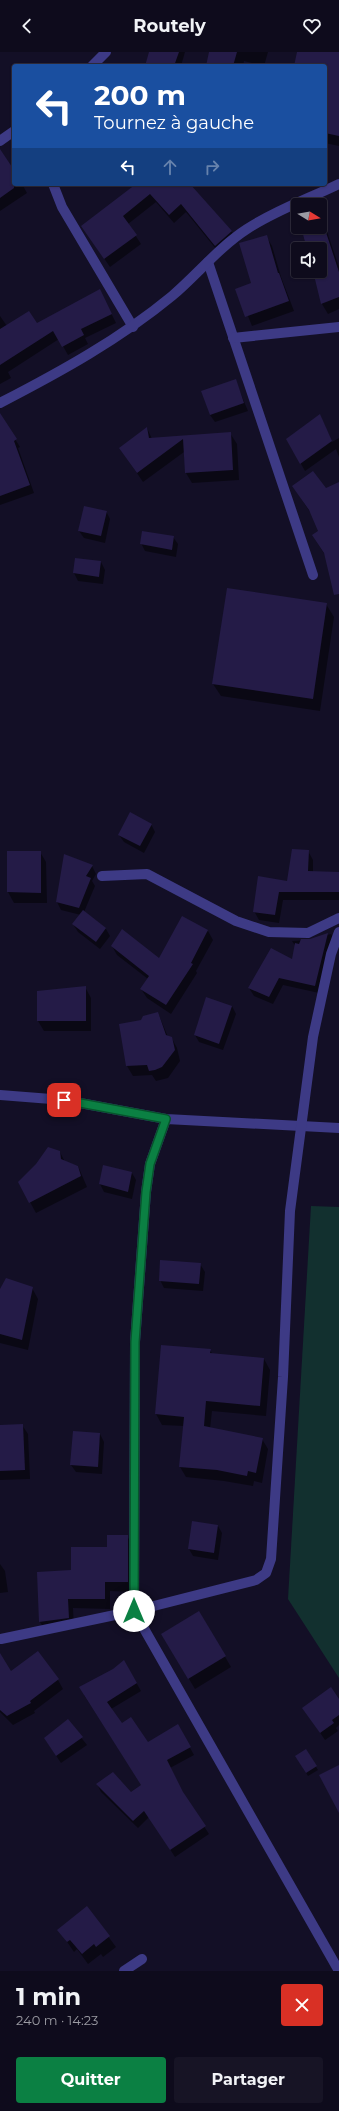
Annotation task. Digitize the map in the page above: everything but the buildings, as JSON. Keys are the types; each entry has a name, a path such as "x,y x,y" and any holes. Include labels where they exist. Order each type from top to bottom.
{"street":[{"path":"94,64 106,52"},
{"path":"0,141 12,132"},
{"path":"0,403 49,378 132,327 173,295 245,230 269,215 339,184"},
{"path":"54,186 62,207 132,327"},
{"path":"208,262 313,575"},
{"path":"233,338 339,327"},
{"path":"102,876 147,874 236,921 269,932 308,933 339,918"},
{"path":"1,1639 134,1611 256,1580 266,1573 271,1559 284,1377 290,1210 313,1037 331,954 339,932"},
{"path":"0,1096 64,1100 166,1119 339,1128"},
{"path":"166,1119 150,1164 146,1192 135,1342 134,1611 339,1971"},
{"path":"124,1971 142,1960"}],"green space":[{"path":"311,1206 339,1207 339,1678 288,1599"}],"route":[{"path":"64,1100 166,1119 150,1164 146,1192 135,1342 134,1611"}]}
